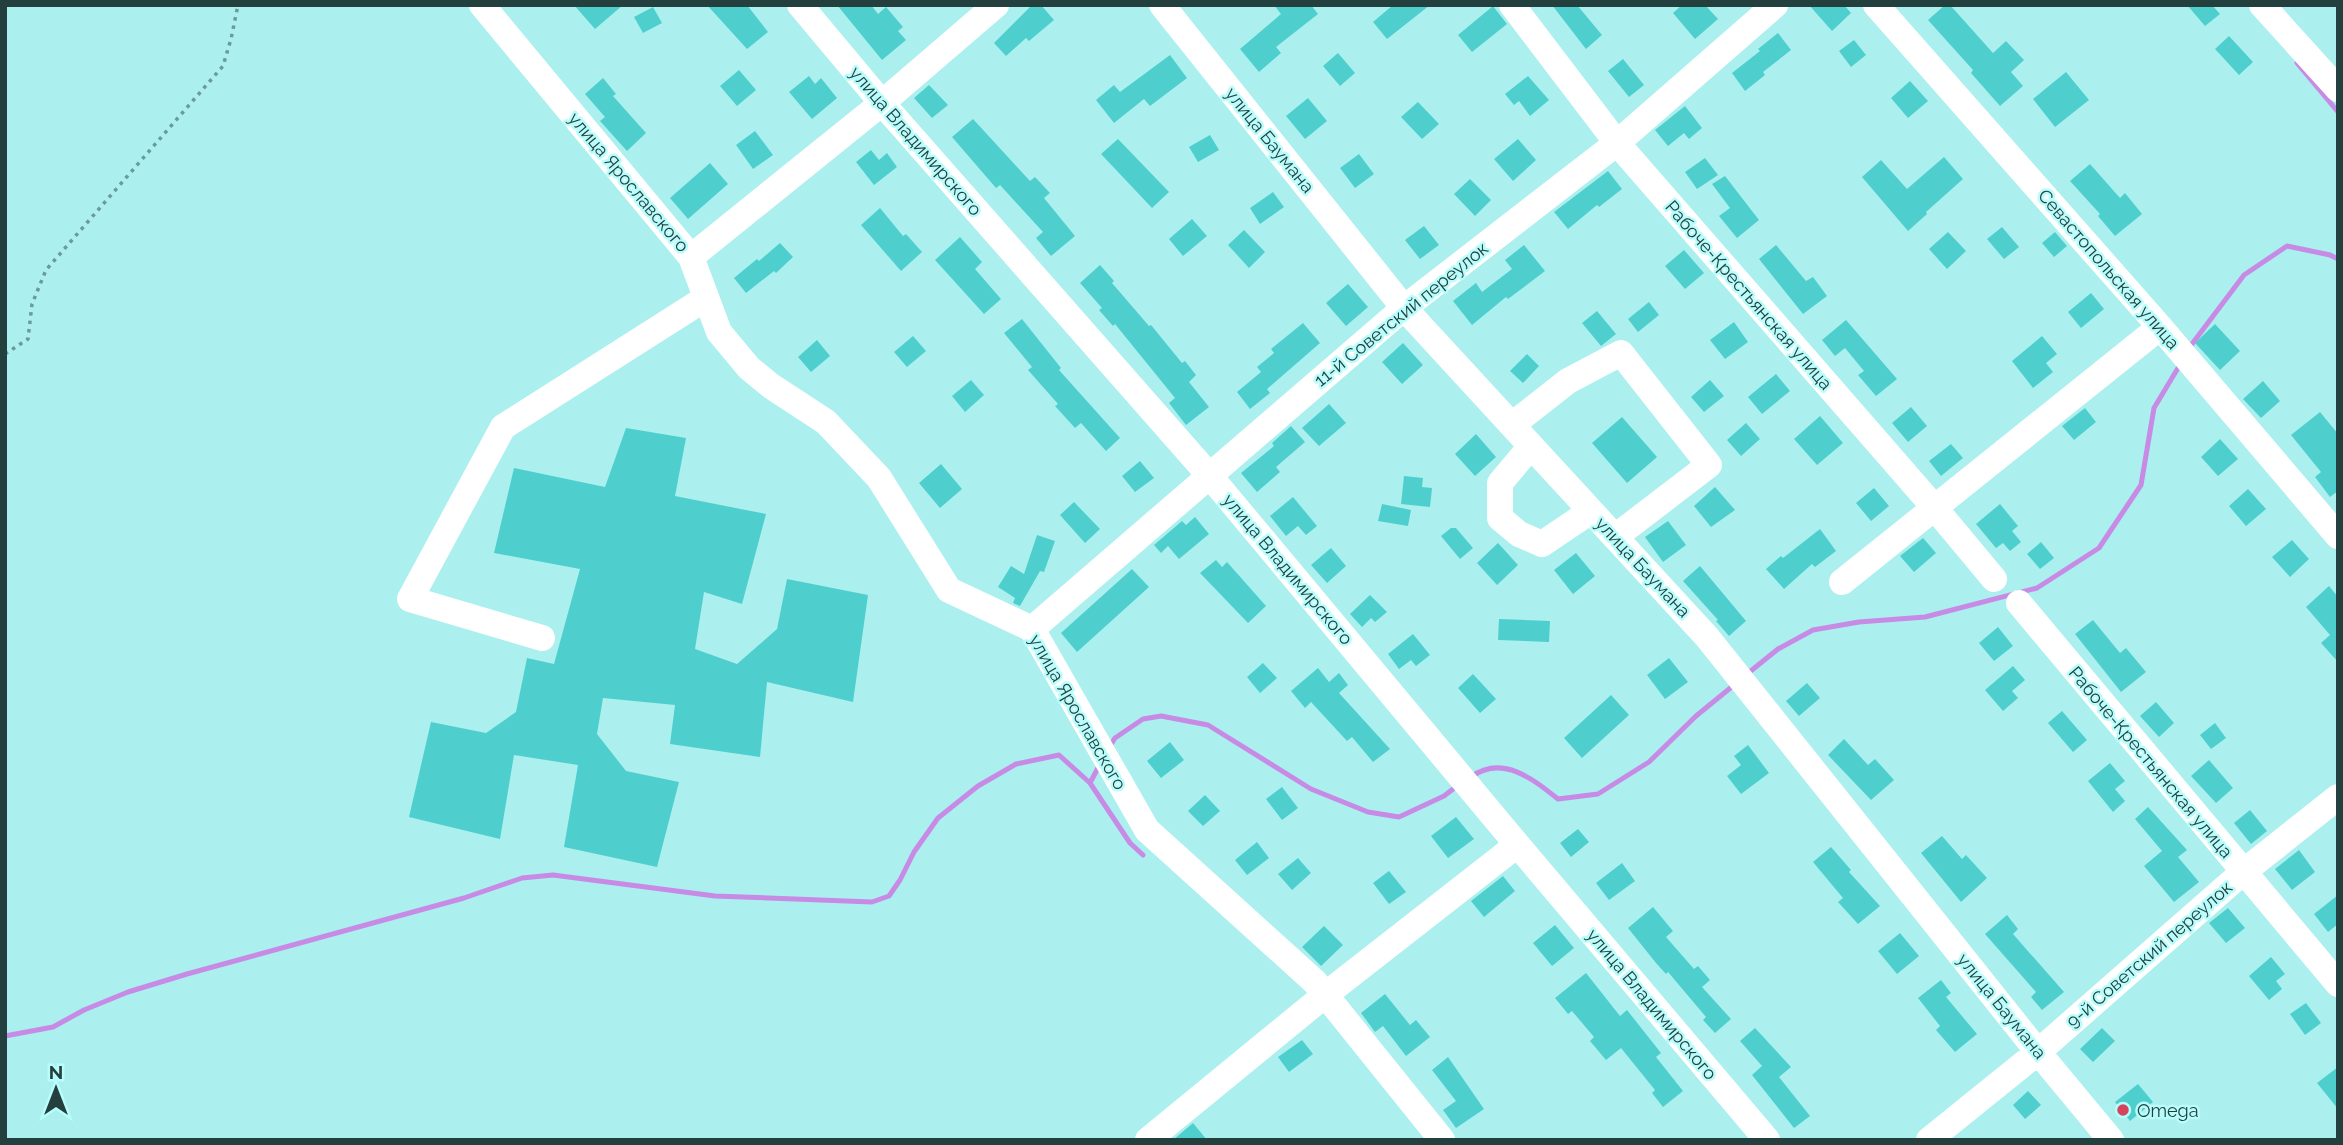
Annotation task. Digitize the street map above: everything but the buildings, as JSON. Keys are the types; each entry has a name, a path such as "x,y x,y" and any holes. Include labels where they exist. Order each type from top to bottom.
{"street":[{"name":"улица Ярославского","path":"482,5 691,257 719,332 749,368 771,386 827,422 879,478 949,590 1032,629 1147,830 1315,982 1442,1140"},
{"name":"улица Владимирского","path":"800,5 882,103 1209,475 1767,1140"},
{"path":"691,257 882,103 996,5"},
{"name":"улица Баумана","path":"1163,5 1404,308 1707,637 2111,1140"},
{"name":"Рабоче-Крестьянская улица","path":"1512,5 1617,143 1994,579"},
{"name":"11-й Советский переулок","path":"1032,629 1404,308 1617,143 1775,5"},
{"name":"Севастопольская улица","path":"1876,5 2160,327 2338,536"},
{"path":"2262,5 2338,89"},
{"path":"542,638 410,599 503,427 706,298"},
{"path":"1842,582 2160,327"},
{"path":"1512,425 1568,381 1621,353 1709,465 1615,537"},
{"path":"1531,446 1500,483 1500,518 1519,534 1542,544 1591,511"},
{"name":"Рабоче-Крестьянская улица","path":"2019,603 2242,873 2338,984"},
{"name":"9-й Советский переулок","path":"1929,1140 2038,1052 2242,873 2338,797"},
{"path":"1148,1140 1325,995 1517,845"}],"path":[{"path":"5,354 28,339 32,304 46,270 223,66 238,5"}],"waterway":[{"path":"2297,63 2338,112"},
{"path":"2189,348 2244,275 2287,246 2338,259"},
{"path":"1747,674 1778,649 1813,630 1859,622 1925,617 2037,588 2099,548 2141,485 2154,408 2181,363"},
{"path":"1471,777 1494,768 1506,769 1528,777 1558,799 1598,794 1649,762 1696,716 1734,685"},
{"path":"1110,746 1115,738 1143,719 1161,716 1208,725 1311,789 1368,812 1399,817 1444,796 1457,786"},
{"path":"5,1036 53,1027 84,1010 128,992 464,898 522,878 553,875 715,896 872,902 889,896 914,852 938,818 978,786 1016,764 1059,755 1090,783 1130,843 1143,855"},
{"path":"1090,783 1100,764"}],"place":[{"name":"Omega","path":"2123,1110"}]}
